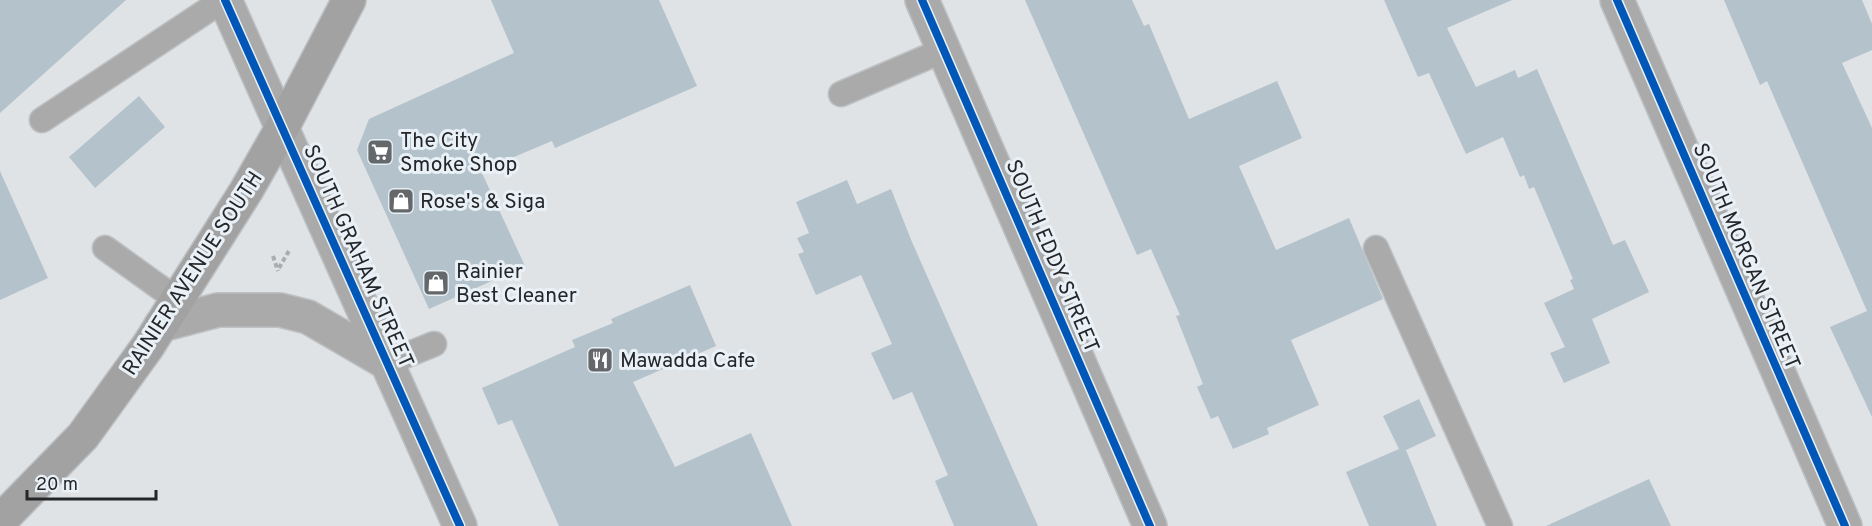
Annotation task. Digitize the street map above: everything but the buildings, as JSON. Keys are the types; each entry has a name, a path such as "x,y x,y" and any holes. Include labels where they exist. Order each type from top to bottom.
{"main road":[{"name":"RAINIER AVENUE SOUTH","path":"0,521 83,436 169,312 246,191 349,0"}],"street":[{"name":"SOUTH GRAHAM STREET","path":"224,0 460,526"},
{"name":"SOUTH EDDY STREET","path":"922,0 1150,526"},
{"name":"SOUTH MORGAN STREET","path":"1617,0 1845,526"},
{"path":"169,312 280,309 308,317 387,363"}],"lane":[{"path":"42,120 224,0"},
{"path":"841,94 944,50"},
{"path":"105,248 169,312"},
{"path":"1376,248 1500,526"},
{"path":"387,363 434,344"}],"path":[{"path":"273,256 278,269 290,249"}],"cycle path":[{"path":"225,0 460,526"},
{"path":"922,0 1150,526"},
{"path":"1617,0 1845,526"}],"place":[{"name":"The City Smoke Shop","path":"380,152"},
{"name":"Rose's & Siga","path":"401,201"},
{"name":"Rainier Best Cleaner","path":"436,283"},
{"name":"Mawadda Cafe","path":"600,360"}]}
